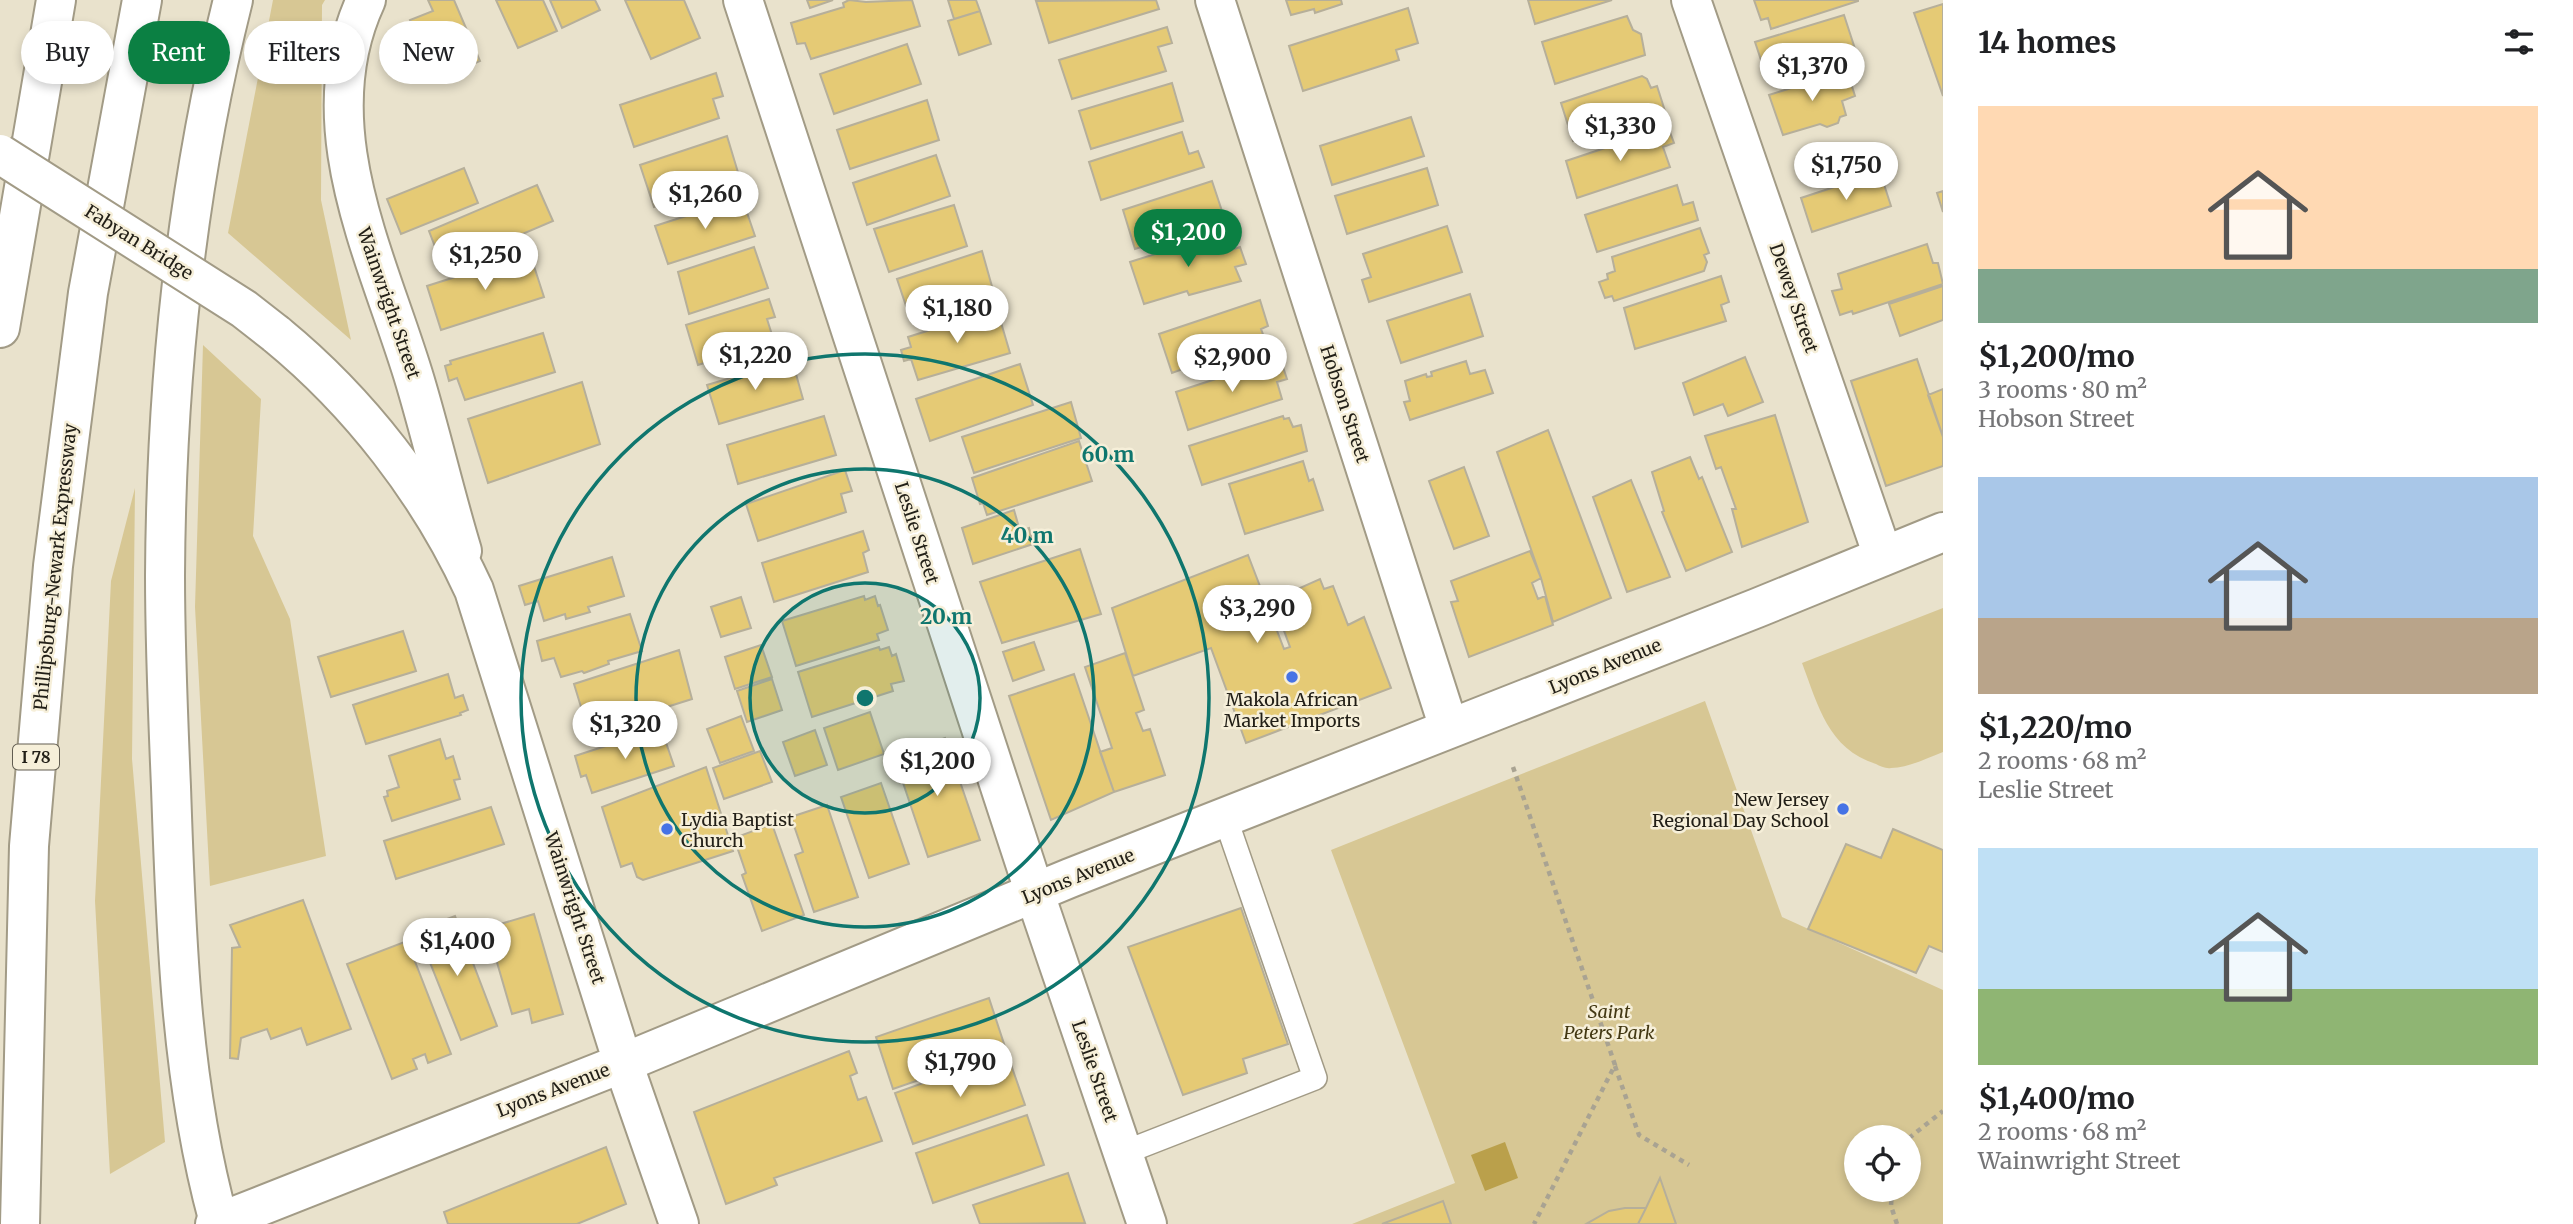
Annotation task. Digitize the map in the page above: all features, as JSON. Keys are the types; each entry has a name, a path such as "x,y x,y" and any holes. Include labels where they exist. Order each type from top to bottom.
{"main road":[{"path":"0,328 56,0"},
{"name":"Phillipsburg-Newark Expressway","path":"20,1224 29,846 53,566 88,293 142,0"},
{"path":"218,1223 201,1148 188,1065 172,841 165,573 171,411 186,259 209,112 233,0"},
{"name":"Leslie Street","path":"743,0 1035,892 1147,1224"},
{"name":"Hobson Street","path":"1215,0 1449,728"},
{"name":"Dewey Street","path":"1691,0 1883,556"},
{"name":"Wainwright Street","path":"363,6 352,40 345,94 345,134 352,186 415,380 450,513 623,1063 679,1224"},
{"name":"Fabyan Bridge","path":"0,154 244,309 275,334"},
{"name":"Wainwright Street","path":"275,334 323,377 380,440 424,500 458,556 474,590"},
{"name":"Lyons Avenue","path":"218,1223 623,1063 1035,892 1943,532"}],"lane":[{"path":"1123,1153 1315,1078 1225,817"}],"path":[{"path":"1513,767 1639,1135 1689,1166"},
{"path":"1534,1224 1615,1065"},
{"path":"1921,1127 1943,1111"},
{"path":"1891,1202 1897,1224"}],"green space":[{"path":"273,0 325,0 322,5 322,21 269,21"},
{"path":"257,84 322,84 321,200 351,340 228,233"},
{"path":"203,345 261,399 253,536 290,619 326,856 210,886 195,607"},
{"path":"135,488 132,759 165,1142 110,1174 95,901 111,581"},
{"path":"1943,608 1943,752 1897,768 1881,766 1860,757 1846,748 1827,724 1802,663"},
{"name":"Saint Peters Park","path":"1705,701 1782,917 1943,990 1943,1224 1352,1224 1455,1183 1331,850"}],"shaded area":[{"path":"1505,1142 1518,1178 1485,1191 1471,1155"}],"building":[{"path":"428,0 454,0 463,21 410,20 433,11"},
{"path":"496,0 543,0 557,31 518,48"},
{"path":"550,0 595,0 600,10 562,28"},
{"path":"625,0 684,0 700,38 651,59"},
{"path":"807,0 833,0 810,8"},
{"path":"849,0 912,0 920,26 811,59 805,43 797,44 791,23 844,7 843,3"},
{"path":"948,0 976,0 980,11 954,19"},
{"path":"1156,0 1159,9 1049,43 1036,1"},
{"path":"1286,0 1341,0 1342,4 1315,13 1314,9 1291,15"},
{"path":"1528,0 1612,0 1535,24"},
{"path":"1754,0 1858,1 1771,29 1768,18 1761,20"},
{"path":"1943,4 1943,96 1914,13"},
{"path":"1408,8 1418,43 1396,50 1399,60 1303,91 1289,46"},
{"path":"980,11 991,44 959,55 948,21"},
{"path":"1844,15 1856,52 1778,79 1770,72 1767,64 1763,66 1755,42"},
{"path":"1627,16 1633,30 1641,34 1645,55 1555,84 1542,42"},
{"path":"1167,27 1172,43 1158,47 1166,71 1072,99 1059,60"},
{"path":"907,44 921,84 834,114 820,74"},
{"path":"1842,72 1845,79 1849,77 1855,96 1842,101 1846,115 1840,117 1838,123 1827,127 1820,124 1783,135 1769,95"},
{"path":"716,73 723,96 713,99 719,118 634,147 620,105"},
{"path":"1642,76 1647,79 1651,88 1657,86 1665,111 1573,141 1561,103"},
{"path":"1172,83 1183,121 1091,149 1079,111"},
{"path":"927,100 939,140 850,169 837,130"},
{"path":"1411,117 1424,156 1332,185 1320,146"},
{"path":"1668,127 1674,143 1663,147 1670,167 1577,198 1566,161"},
{"path":"1182,132 1189,154 1198,151 1204,167 1101,200 1089,162"},
{"path":"727,136 740,179 654,207 640,165"},
{"path":"936,155 950,196 867,225 853,183"},
{"path":"464,168 478,203 401,234 387,199"},
{"path":"1427,168 1438,205 1347,234 1335,196"},
{"path":"1880,172 1891,206 1812,232 1801,198"},
{"path":"1212,181 1225,220 1135,249 1123,210"},
{"path":"537,185 553,221 447,266 443,255 439,257 429,231"},
{"path":"1677,185 1683,205 1693,202 1698,220 1597,252 1585,215"},
{"path":"1943,191 1943,212 1937,193"},
{"path":"742,198 755,236 668,264 655,226"},
{"path":"954,205 967,246 889,272 874,229"},
{"path":"1447,226 1462,272 1369,302 1362,280 1371,277 1363,254"},
{"path":"1700,228 1709,253 1704,255 1707,262 1704,271 1614,301 1612,296 1605,298 1599,282 1608,279 1607,274 1615,271 1612,257"},
{"path":"1225,232 1231,250 1240,247 1246,264 1235,267 1241,281 1189,295 1187,291 1144,304 1130,262"},
{"path":"1927,244 1933,263 1938,263 1943,284 1853,314 1852,311 1840,315 1832,291 1842,289 1838,274"},
{"path":"754,247 768,288 689,314 678,272"},
{"path":"982,251 993,290 953,303 946,310 929,311 910,318 897,279"},
{"path":"531,257 544,297 441,330 427,286 496,264 497,268"},
{"path":"1721,276 1729,302 1721,305 1726,321 1635,349 1624,308"},
{"path":"1943,286 1943,320 1900,336 1889,304"},
{"path":"1470,294 1483,336 1401,363 1387,321"},
{"path":"769,299 775,317 767,319 774,341 698,365 686,325"},
{"path":"1260,300 1268,326 1261,329 1264,337 1260,345 1172,373 1159,334"},
{"path":"997,309 1010,353 918,380 911,359 904,361 901,350 911,347 908,337"},
{"path":"543,333 555,372 465,400 457,378 449,381 445,366 451,364 450,361"},
{"path":"1745,357 1763,402 1728,416 1723,404 1694,415 1683,383"},
{"path":"1280,358 1287,379 1277,382 1282,399 1188,430 1176,392"},
{"path":"1917,359 1943,437 1943,466 1886,486 1851,381"},
{"path":"792,360 803,399 719,424 707,385"},
{"path":"1466,361 1470,374 1485,370 1493,393 1410,420 1404,402 1410,401 1405,381 1426,374 1427,377 1432,376 1431,372"},
{"path":"1020,364 1033,405 930,441 916,399"},
{"path":"582,382 600,444 488,483 468,419"},
{"path":"1943,389 1943,437 1928,395"},
{"path":"1071,402 1081,438 974,473 962,437"},
{"path":"1775,415 1808,522 1742,547 1732,509 1736,509 1721,467 1716,469 1705,436"},
{"path":"824,416 836,455 738,484 727,445"},
{"path":"1283,416 1284,419 1289,418 1293,427 1301,425 1307,451 1202,485 1189,446"},
{"path":"1548,430 1611,598 1553,622 1541,578 1497,452"},
{"path":"1079,441 1092,481 987,515 983,503 980,504 972,478"},
{"path":"1690,457 1699,479 1702,477 1732,552 1686,571 1662,512 1664,511 1652,472"},
{"path":"1303,461 1309,481 1313,479 1323,510 1245,534 1229,484"},
{"path":"1464,467 1489,536 1454,549 1429,481"},
{"path":"845,470 852,491 841,494 846,512 758,541 746,504"},
{"path":"1631,480 1670,577 1627,592 1593,497"},
{"path":"1014,510 1020,531 1029,528 1033,544 973,564 962,528"},
{"path":"863,531 869,550 863,553 868,572 774,602 762,563"},
{"path":"1080,549 1101,614 1002,643 980,582"},
{"path":"1530,551 1541,578 1532,583 1538,599 1545,596 1553,625 1469,657 1451,602 1458,601 1451,581"},
{"path":"1248,555 1284,649 1290,647 1276,609 1285,605 1282,596 1320,579 1324,589 1333,586 1348,625 1364,617 1391,688 1246,743 1211,648 1133,676 1112,608"},
{"path":"612,557 624,596 588,607 590,612 566,619 565,614 544,621 538,601 525,605 519,586"},
{"path":"864,596 865,600 875,596 878,606 880,605 888,630 877,634 879,640 796,666 782,621"},
{"path":"741,597 751,628 721,637 711,607"},
{"path":"630,614 642,651 608,661 609,664 584,673 582,671 561,677 554,658 542,661 537,641"},
{"path":"403,631 416,671 331,697 318,657"},
{"path":"1034,642 1044,670 1013,681 1003,652"},
{"path":"761,645 772,677 735,689 725,657"},
{"path":"879,647 880,650 889,647 892,656 896,654 904,681 891,684 893,691 812,717 798,672"},
{"path":"679,650 692,699 594,730 591,718 585,720 574,684"},
{"path":"1125,653 1144,710 1136,713 1143,731 1150,729 1165,775 1114,792 1100,752 1112,748 1085,667"},
{"path":"448,674 455,698 463,695 468,710 460,713 461,715 366,744 353,705"},
{"path":"1074,674 1114,792 1051,820 1009,696"},
{"path":"772,679 782,710 747,722 737,691"},
{"path":"870,712 884,754 838,770 824,728"},
{"path":"741,716 754,751 720,763 707,729"},
{"path":"661,728 674,766 592,793 586,775 581,777 575,756"},
{"path":"815,730 827,765 795,776 783,742"},
{"path":"945,738 980,840 928,857 894,756"},
{"path":"440,739 446,759 453,756 460,779 454,780 460,799 392,821 384,797 388,796 387,791 399,787 389,756"},
{"path":"760,751 772,782 724,799 713,768"},
{"name":"Lydia Baptist Church","path":"706,767 733,851 643,880 637,877 632,863 621,867 602,807"},
{"path":"881,783 909,864 869,878 841,797"},
{"path":"827,805 858,897 814,912 795,855 803,852 791,817"},
{"path":"491,807 504,844 396,879 384,841"},
{"path":"772,824 804,915 762,931 742,875 746,873 734,838"},
{"name":"New Jersey Regional Day School","path":"1893,829 1943,850 1943,952 1929,946 1916,973 1808,929 1846,844 1881,858"},
{"path":"303,900 351,1029 307,1045 301,1028 271,1039 267,1029 241,1038 238,1059 230,1058 232,948 240,947 230,925"},
{"path":"1241,908 1288,1044 1243,1059 1247,1073 1183,1095 1128,947"},
{"path":"534,914 563,1014 532,1023 529,1009 512,1014 487,928"},
{"path":"455,916 497,1026 461,1040 417,930"},
{"path":"407,941 451,1054 428,1063 425,1054 413,1059 417,1069 392,1079 347,964"},
{"path":"989,998 1006,1050 893,1089 876,1037"},
{"path":"849,1051 857,1073 850,1076 858,1100 866,1097 882,1141 774,1178 777,1185 726,1204 694,1112"},
{"path":"1007,1053 1025,1105 913,1144 895,1093"},
{"path":"1027,1115 1044,1165 933,1203 916,1153"},
{"path":"606,1147 626,1204 577,1224 448,1224 444,1212"},
{"path":"1068,1173 1085,1223 980,1224 973,1205"},
{"path":"1660,1178 1676,1224 1638,1224 1646,1208"},
{"path":"1443,1201 1451,1224 1382,1224"},
{"path":"1646,1208 1638,1224 1586,1224 1609,1211"}],"place":[{"name":"Makola African Market Imports","path":"1292,677"},
{"name":"New Jersey Regional Day School","path":"1843,809"},
{"name":"Lydia Baptist Church","path":"667,829"}]}
